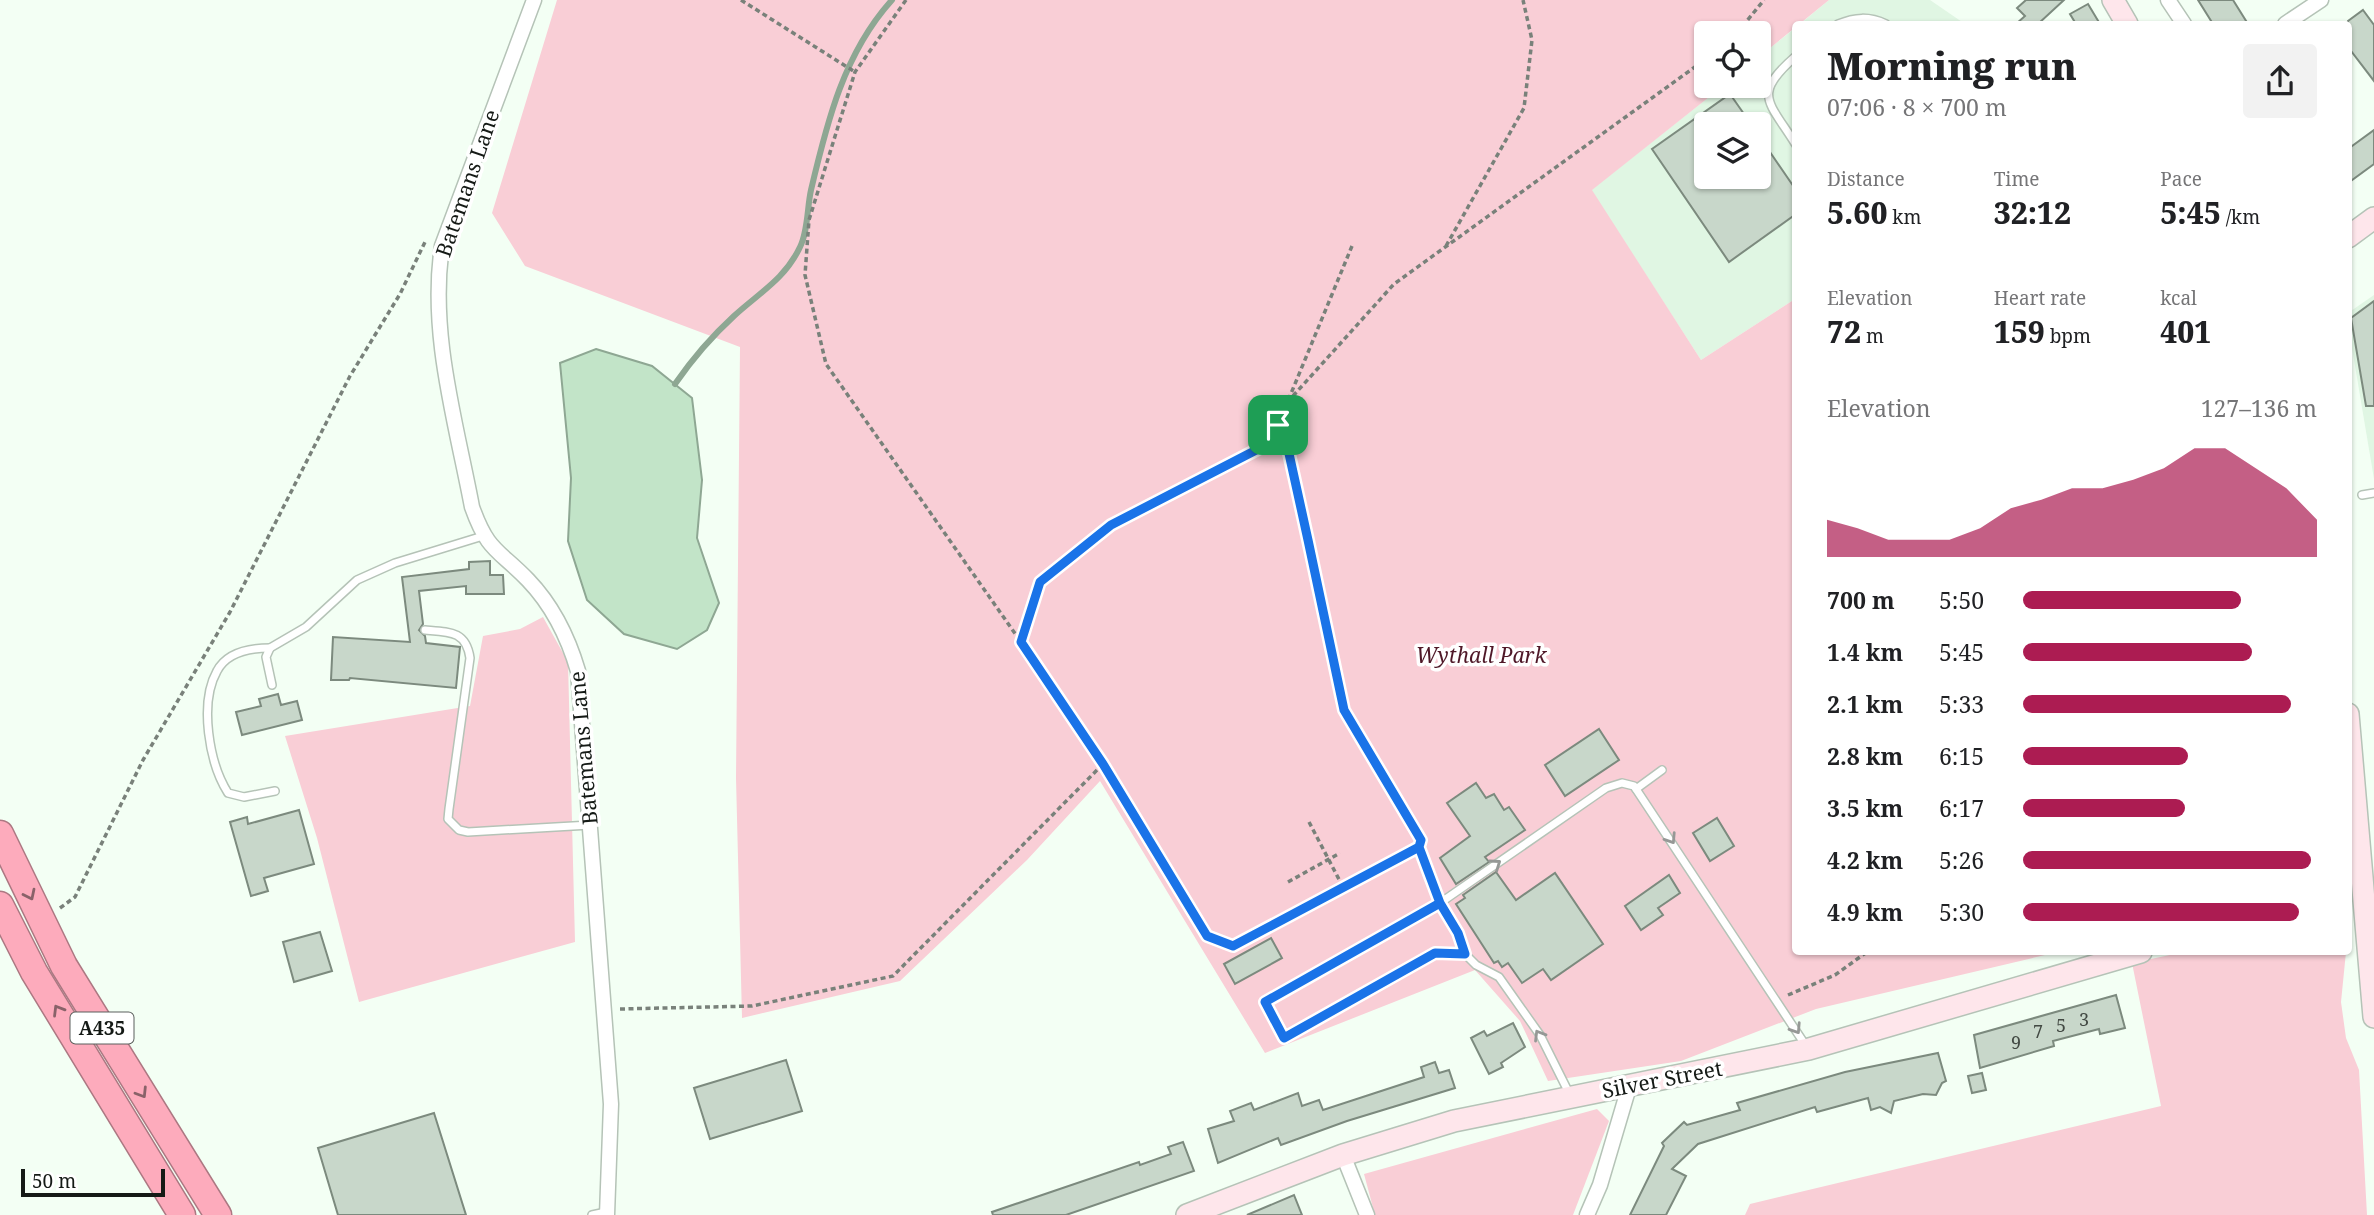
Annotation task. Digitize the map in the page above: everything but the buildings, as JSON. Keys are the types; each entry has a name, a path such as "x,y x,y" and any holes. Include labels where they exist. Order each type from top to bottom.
{"highway":[{"name":"A435","path":"0,834 64,966 218,1215"},
{"name":"A435","path":"0,905 34,972 182,1215"}],"street":[{"name":"Batemans Lane","path":"534,0 458,195 442,246 437,280 438,319 472,507 483,536 489,546 540,594 563,627 578,671 611,1104 602,1214"},
{"path":"2113,0 2125,21"},
{"path":"2168,0 2182,21"},
{"path":"2290,21 2321,0"},
{"path":"2352,234 2374,218"},
{"path":"2352,766 2374,1017"},
{"name":"Silver Street","path":"1186,1215 1343,1155 1454,1121 1570,1095 1629,1087 1809,1049 2131,955"},
{"path":"1587,1215 1600,1185 1629,1087"},
{"path":"1343,1155 1367,1215"}],"lane":[{"path":"1846,21 1872,18 1879,21"},
{"path":"1792,59 1775,74 1767,93 1792,138"},
{"path":"2362,495 2374,493"},
{"path":"275,791 244,797 228,793 217,777 208,734 212,684 218,669 234,655 252,648 270,648 306,627 357,580 395,563 483,536"},
{"path":"425,630 461,637 468,643 470,658 449,809 449,819 454,826 468,832 590,825"},
{"path":"270,648 266,657 272,685"},
{"path":"1636,789 1662,770"},
{"path":"1465,954 1435,953 1284,1038 1265,1002 1440,903 1606,788 1622,783 1636,789 1809,1049"},
{"path":"1440,903 1458,933 1465,954 1476,965 1499,977 1540,1035 1570,1095"}],"path":[{"path":"741,0 855,72"},
{"path":"906,0 855,72 809,220 805,275 826,364 1103,764 1207,936 1233,946 1419,847"},
{"path":"1444,248 1524,108 1532,40 1523,0"},
{"path":"1747,21 1764,0"},
{"path":"1292,397 1394,284 1694,68"},
{"path":"42,920 75,897 144,760 182,690 196,673 230,612 344,388 400,294 428,235"},
{"path":"1021,642 1040,582 1111,525 1264,446 1292,397 1352,246"},
{"path":"1278,425 1289,453 1331,639 1344,710 1421,840 1419,847 1440,903"},
{"path":"604,1009 752,1006 893,976 1103,764"},
{"path":"1309,822 1343,887"},
{"path":"1288,882 1340,853"},
{"path":"1777,1000 1835,975 1863,955"}],"shaded area":[{"path":"1829,0 1930,0 1961,21 1804,21"},
{"path":"1792,30 1792,301 1701,360 1591,190 1708,98 1771,98 1771,47"},
{"path":"2374,295 2374,479 2352,348 2352,310"},
{"path":"596,349 652,366 692,398 702,480 697,538 719,603 707,630 677,649 624,634 587,600 568,541 571,478 560,363"}],"green space":[{"name":"Wythall Park","path":"557,0 1829,0 1803,21 1792,21 1792,30 1771,47 1771,21 1694,21 1694,98 1708,98 1592,190 1701,360 1792,301 1792,955 2045,955 1816,1009 1681,1061 1548,1081 1520,1021 1475,970 1265,1053 1100,781 1027,860 900,981 742,1018 736,778 740,347 525,266 492,213"},
{"path":"543,617 568,662 575,942 359,1002 317,838 285,736 470,706 483,636 520,629"},
{"path":"2170,955 2346,955 2341,1002 2346,1038 2359,1070 2367,1215 1745,1215 1750,1204 2161,1106 2132,963"},
{"path":"1597,1109 1609,1121 1573,1215 1375,1215 1364,1174"}],"waterway":[{"path":"675,384 710,340 771,285 794,258 805,234 817,164 849,65 861,42 892,0"}],"route":[{"path":"1278,425 1264,446 1111,525 1040,582 1021,642 1103,764 1207,936 1233,946 1419,847 1440,903 1265,1002 1284,1038 1435,953 1465,954 1458,933 1440,903 1419,847 1421,840 1344,710 1331,639 1286,440 1278,425"}]}
